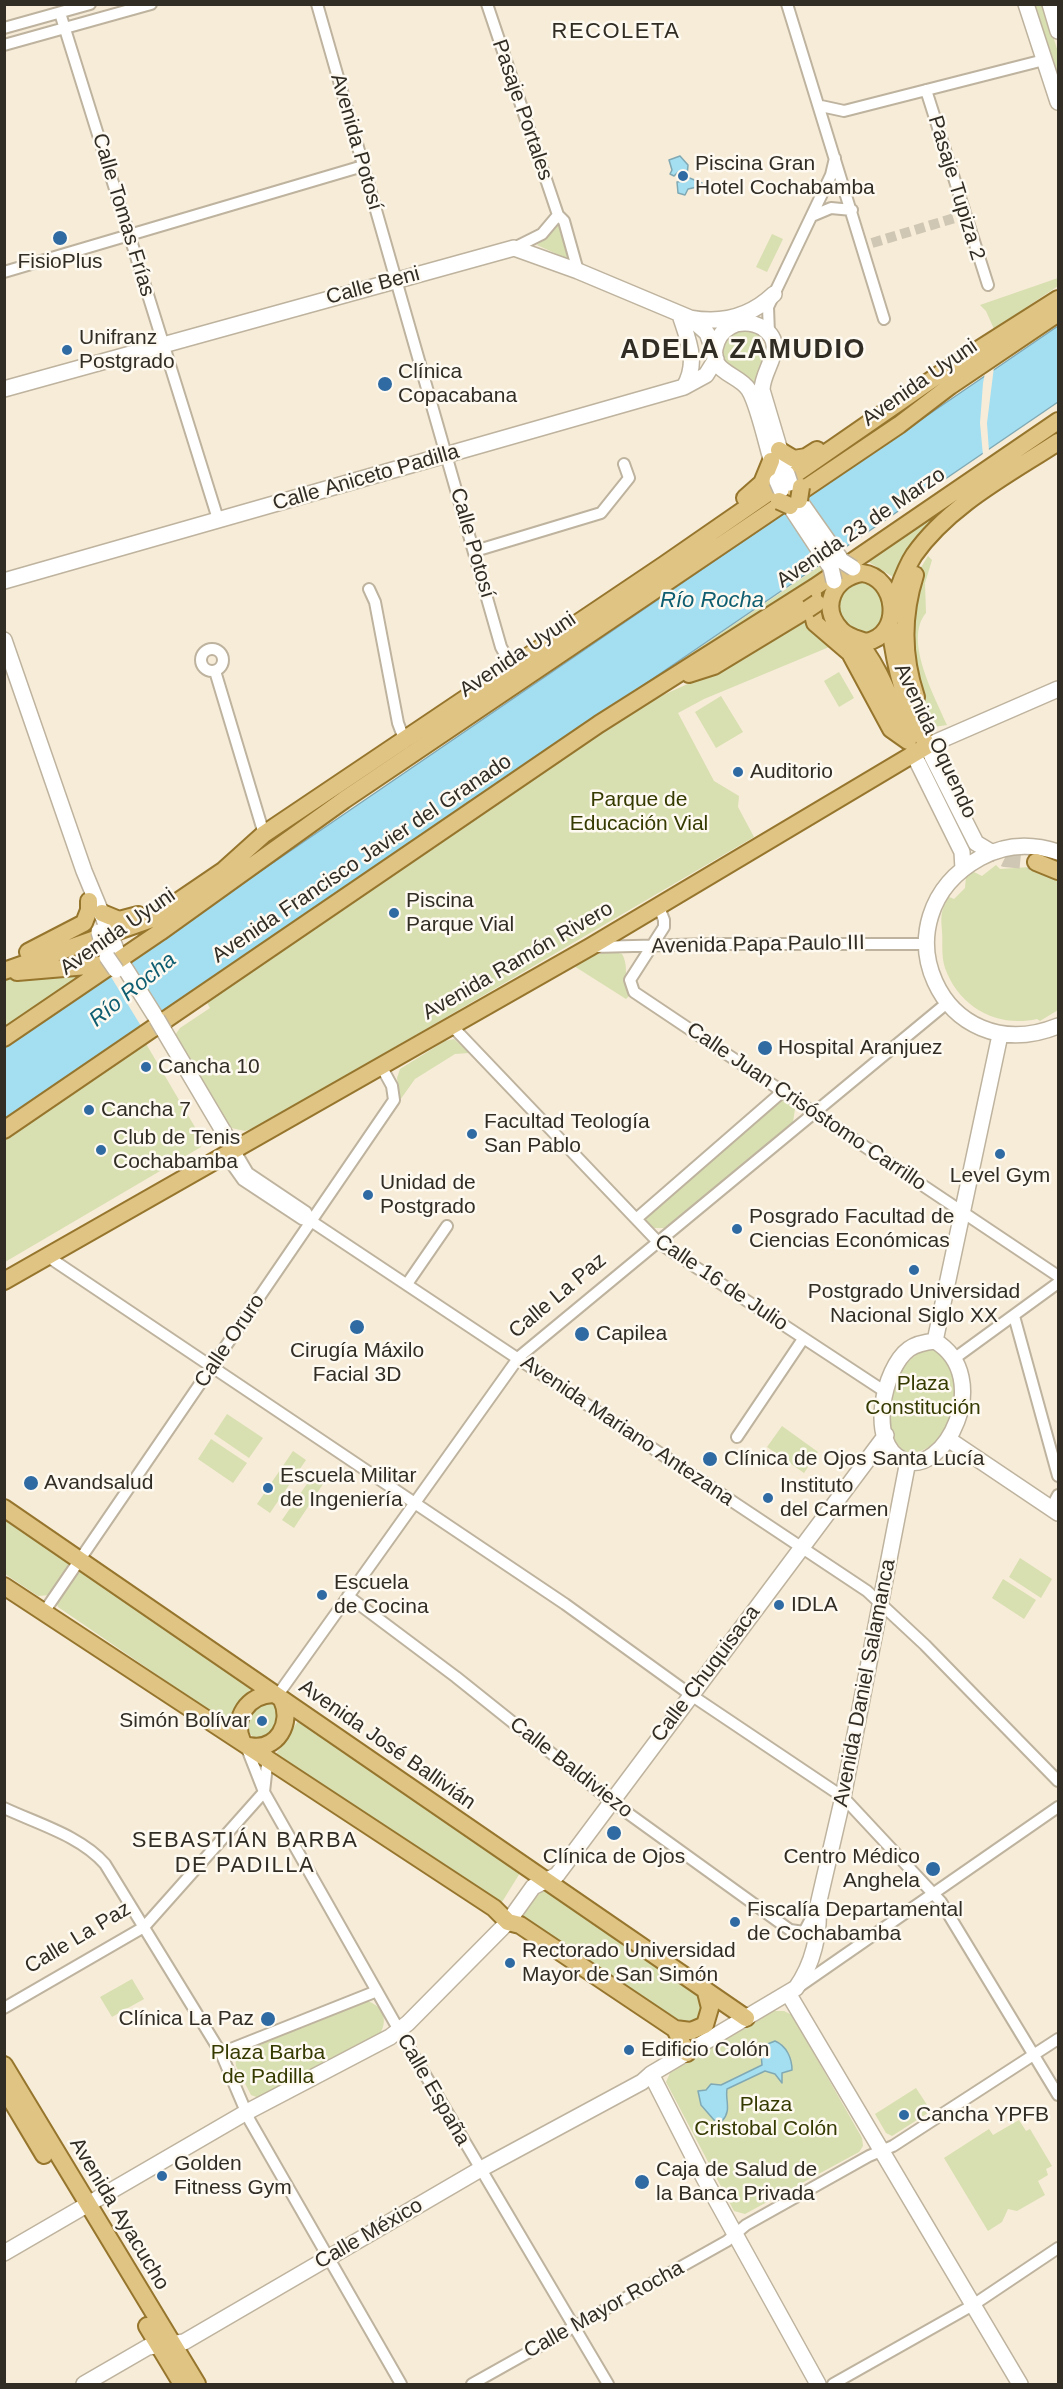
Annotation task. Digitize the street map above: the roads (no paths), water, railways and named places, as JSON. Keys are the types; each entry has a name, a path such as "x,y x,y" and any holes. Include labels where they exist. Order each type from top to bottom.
{"main road":[{"path":"1026,4 1059,102"},
{"path":"1050,4 1059,31"},
{"path":"514,248 578,271 685,316 711,321 732,318 753,310 774,294"},
{"name":"Calle Beni","path":"4,389 514,248"},
{"path":"1015,326 1024,312 1059,289"},
{"name":"Avenida Uyuni","path":"4,971 152,919 224,870 257,839 511,665 625,599 674,579 899,425 945,380 1015,326 1059,299"},
{"name":"Avenida Uyuni","path":"945,380 1059,313"},
{"path":"685,316 707,333 722,371 756,391"},
{"path":"684,387 690,378 693,361 685,316"},
{"path":"716,357 719,337 731,326 748,323 764,328 769,334 773,342 774,359 756,391 775,455 790,493 836,569 844,578 871,574"},
{"name":"Calle Aniceto Padilla","path":"4,581 684,387 706,375 716,357"},
{"path":"775,455 789,458 806,457 905,391 945,380"},
{"path":"625,599 759,510 779,501 803,481 915,405 945,380"},
{"name":"Avenida 23 de Marzo","path":"626,707 668,680 813,600 979,476 1059,421"},
{"path":"979,476 1007,463 1059,429"},
{"name":"Avenida 23 de Marzo","path":"892,606 912,558 932,536 975,497 1059,441"},
{"path":"625,599 682,543 755,491 767,475 775,455"},
{"path":"922,714 906,662 904,631 911,585 932,536"},
{"path":"668,680 714,666 813,600 836,569"},
{"path":"836,569 871,574 889,593 892,606"},
{"name":"Avenida Oquendo","path":"836,569 831,613 842,632 854,638 875,667 916,747 962,852 963,869"},
{"name":"Avenida Uyuni","path":"4,1038 110,946 265,854 625,599"},
{"path":"813,600 812,610 815,623 850,653 891,729 916,747"},
{"name":"Avenida Oquendo","path":"892,606 890,625 896,670 916,747 976,843 990,852"},
{"path":"854,638 867,642 874,640 881,637 890,625"},
{"path":"4,640 110,946"},
{"name":"Avenida Ramón Rivero","path":"4,1281 659,907 916,747 1059,689"},
{"name":"Avenida Francisco Javier del Granado","path":"4,1130 626,707"},
{"path":"110,946 119,920 151,909 257,839"},
{"path":"1059,852 1032,846 1016,846 990,852 963,869 940,895 928,927 926,944 933,979 947,1002 971,1023 1000,1035 1024,1035 1059,1026"},
{"path":"1036,862 1059,871"},
{"path":"4,971 16,958 84,922 88,915 88,901 84,872"},
{"path":"88,901 110,946"},
{"path":"4,971 110,946"},
{"name":"Avenida Mariano Antezana","path":"110,946 230,1154"},
{"path":"934,1341 1000,1035"},
{"path":"934,1341 955,1358 962,1380 958,1420 948,1439 926,1458 903,1460 892,1450 886,1435 884,1391 897,1362 909,1349 934,1341"},
{"name":"Calle Chuquisaca","path":"4,2253 245,2113 399,2030 508,1922 533,1887 557,1875 886,1435"},
{"path":"948,1439 1056,1505"},
{"name":"Avenida Daniel Salamanca","path":"792,1991 809,1968 819,1923 818,1905 843,1797 909,1461"},
{"name":"Avenida José Ballivián","path":"4,1508 746,2018"},
{"path":"4,1586 494,1908 508,1922 520,1925 675,2029 691,2031 705,2025 710,2008 706,1992"},
{"name":"Calle La Paz","path":"245,1743 238,1727 245,1709 258,1696 277,1697"},
{"path":"245,1743 261,1747 273,1742 286,1722 287,1714 277,1697"},
{"path":"818,2385 734,2234 651,2074 792,1991 880,2151 1020,2385"},
{"path":"675,2029 687,2053"},
{"name":"Avenida Ayacucho","path":"4,2065 25,2110 82,2208 165,2345 197,2385"},
{"name":"Calle México","path":"84,2385 148,2347 184,2342 479,2170 642,2082 651,2074"},
{"name":"Avenida Ayacucho","path":"4,2088 25,2110"},
{"name":"Avenida Ayacucho","path":"165,2345 182,2385"}],"street":[{"path":"4,28 90,4"},
{"name":"Avenida Potosí","path":"317,4 396,280"},
{"name":"Pasaje Portales","path":"487,4 558,215 564,221 578,271"},
{"path":"787,4 852,210 867,245 884,320"},
{"path":"4,45 146,5"},
{"name":"Calle Tomas Frías","path":"60,13 218,519"},
{"path":"821,106 844,111 1044,60"},
{"name":"Pasaje Tupiza 2","path":"926,90 961,216 988,285"},
{"path":"769,334 768,307 831,175 835,154"},
{"path":"4,272 363,166"},
{"path":"812,216 831,208 852,210"},
{"path":"514,248 542,234 552,219 558,215"},
{"name":"Calle Potosí","path":"396,280 501,647 511,665"},
{"path":"475,551 601,513 629,478 624,464"},
{"path":"369,589 375,602 398,723 404,739"},
{"path":"215,671 257,839"},
{"name":"Calle Juan Crisóstomo Carrillo","path":"659,907 664,927 630,980 634,992 1059,1276"},
{"name":"Avenida Papa Paulo III","path":"590,947 926,944"},
{"name":"Calle La Paz","path":"277,1697 519,1357 947,1002"},
{"name":"Calle 16 de Julio","path":"451,1025 659,1243 884,1391"},
{"name":"Calle Oruro","path":"44,1612 394,1100 392,1086 381,1066"},
{"path":"636,1219 782,1092"},
{"name":"Avenida Mariano Antezana","path":"230,1154 248,1173 306,1212 311,1221 519,1357 867,1591 937,1656 1059,1781"},
{"path":"408,1284 447,1226"},
{"path":"47,1256 416,1502 565,1604 691,1695 843,1797 934,1894 1059,2095"},
{"path":"955,1358 1059,1283"},
{"path":"1014,1316 1059,1476"},
{"path":"737,1437 803,1339"},
{"name":"Calle Baldiviezo","path":"348,1596 456,1677 611,1801 798,1934"},
{"path":"264,1792 267,1758 273,1742"},
{"name":"Calle La Paz","path":"4,2008 144,1927 264,1792 245,1743"},
{"name":"Calle España","path":"264,1792 479,2170 608,2385"},
{"path":"792,1991 1059,1807"},
{"path":"4,1808 95,1853 144,1927 220,2053 245,2113 400,2385"},
{"name":"Avenida Daniel Salamanca","path":"798,1934 808,1929 818,1905"},
{"path":"220,2053 377,1991"},
{"path":"734,2234 880,2151 893,2146 1059,2039"},
{"name":"Calle Mayor Rocha","path":"472,2385 734,2234"},
{"path":"833,2385 973,2305 1059,2248"}],"water":[{"name":"Piscina Gran Hotel Cochabamba","path":"680,156 688,165 687,177 702,183 702,186 688,189 685,195 678,193 677,182 684,181 678,172 674,176 670,174 672,170 669,160"},
{"name":"Río Rocha","path":"1058,326 1058,402 5,1121 5,1046"},
{"path":"775,2041 786,2049 792,2066 792,2070 782,2073 782,2083 775,2074 765,2071 727,2089 727,2113 722,2121 714,2120 701,2105 698,2091 706,2090 711,2084 721,2085 762,2065 761,2053 765,2045"}],"tunnel":[{"path":"872,243 958,217"},
{"path":"922,714 949,776"},
{"path":"983,848 1005,859 1036,862"}],"place":[{"name":"Piscina Gran Hotel Cochabamba","path":"683,176"},
{"name":"FisioPlus","path":"60,238"},
{"name":"Unifranz Postgrado","path":"67,350"},
{"name":"Clínica Copacabana","path":"385,384"},
{"name":"Auditorio","path":"738,772"},
{"name":"Piscina Parque Vial","path":"394,913"},
{"name":"Hospital Aranjuez","path":"765,1048"},
{"name":"Cancha 10","path":"146,1067"},
{"name":"Cancha 7","path":"89,1110"},
{"name":"Facultad Teología San Pablo","path":"472,1134"},
{"name":"Club de Tenis Cochabamba","path":"101,1150"},
{"name":"Level Gym","path":"1000,1154"},
{"name":"Unidad de Postgrado","path":"368,1195"},
{"name":"Posgrado Facultad de Ciencias Económicas","path":"737,1229"},
{"name":"Postgrado Universidad Nacional Siglo XX","path":"914,1270"},
{"name":"Cirugía Máxilo Facial 3D","path":"357,1327"},
{"name":"Capilea","path":"582,1334"},
{"name":"Clínica de Ojos Santa Lucía","path":"710,1459"},
{"name":"Avandsalud","path":"31,1483"},
{"name":"Escuela Militar de Ingeniería","path":"268,1488"},
{"name":"Instituto del Carmen","path":"768,1498"},
{"name":"Escuela de Cocina","path":"322,1595"},
{"name":"IDLA","path":"779,1605"},
{"name":"Simón Bolívar","path":"262,1721"},
{"name":"Clínica de Ojos","path":"614,1833"},
{"name":"Centro Médico Anghela","path":"933,1869"},
{"name":"Fiscalía Departamental de Cochabamba","path":"735,1922"},
{"name":"Rectorado Universidad Mayor de San Simón","path":"510,1963"},
{"name":"Clínica La Paz","path":"268,2019"},
{"name":"Edificio Colón","path":"629,2050"},
{"name":"Cancha YPFB","path":"904,2115"},
{"name":"Golden Fitness Gym","path":"162,2176"},
{"name":"Caja de Salud de la Banca Privada","path":"642,2182"}],"district":[{"name":"RECOLETA","path":"616,32"},
{"name":"ADELA ZAMUDIO","path":"743,351"},
{"name":"SEBASTIÁN BARBA DE PADILLA","path":"245,1854"}],"park label":[{"name":"Parque de Educación Vial","path":"639,812"},
{"name":"Plaza Constitución","path":"923,1396"},
{"name":"Plaza Barba de Padilla","path":"268,2065"},
{"name":"Plaza Cristobal Colón","path":"766,2117"}]}
